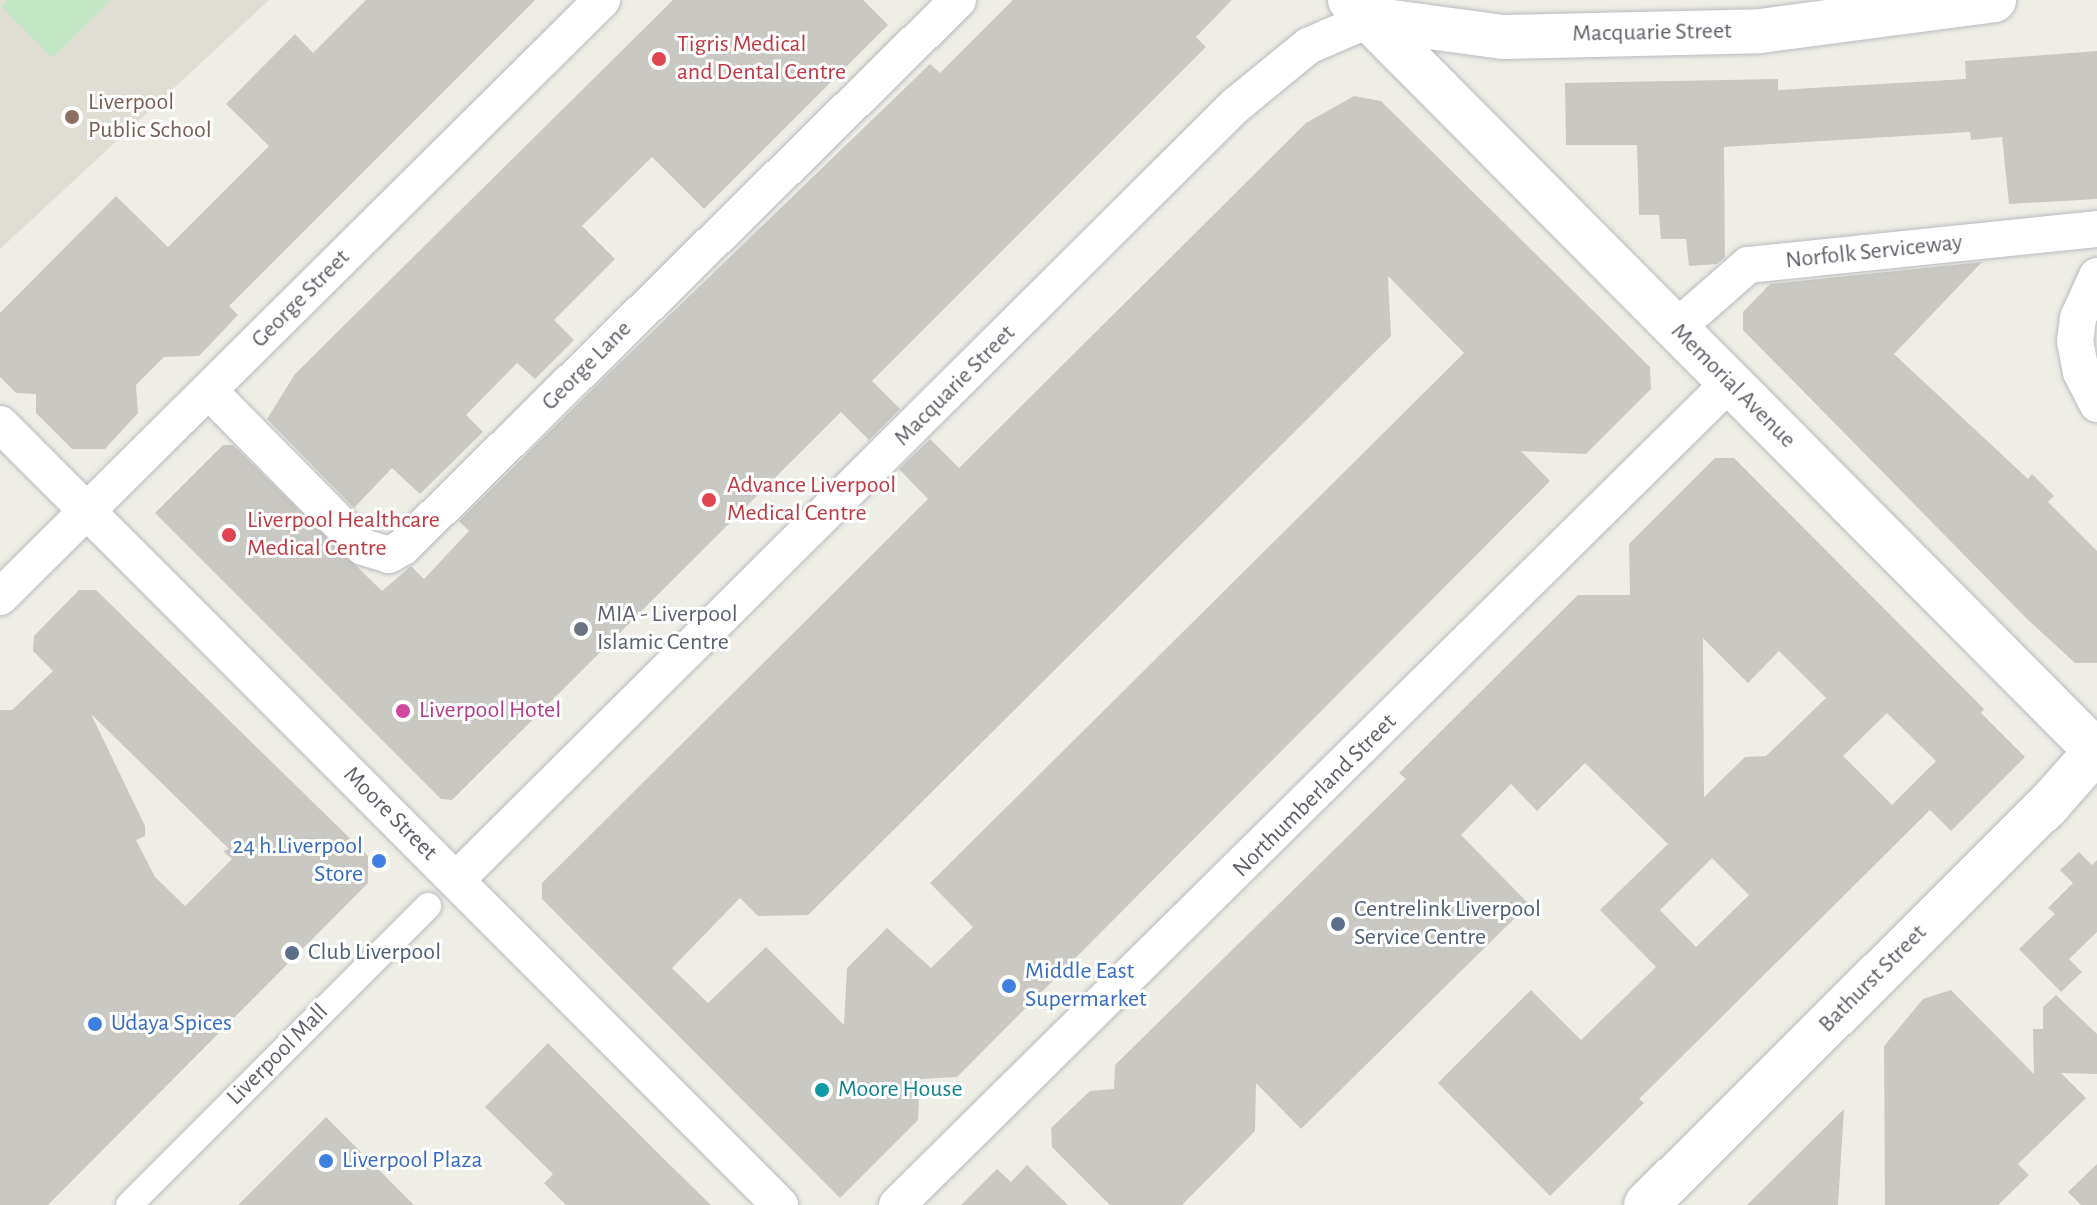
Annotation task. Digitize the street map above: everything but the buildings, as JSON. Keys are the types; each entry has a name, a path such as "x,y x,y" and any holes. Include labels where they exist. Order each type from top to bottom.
{"street":[{"name":"George Street","path":"0,597 602,0"},
{"name":"George Lane","path":"209,391 363,547 389,555 403,547 958,0"},
{"name":"Macquarie Street","path":"456,880 1236,105 1308,46 1360,9 1420,0"},
{"name":"Macquarie Street","path":"1360,9 1503,37 1760,31 1901,5 1994,0"},
{"name":"Memorial Avenue","path":"1360,9 2097,751"},
{"name":"Norfolk Serviceway","path":"1675,329 1748,265 2097,229"},
{"path":"2097,276 2078,318 2075,341 2081,372 2097,404"},
{"name":"Northumberland Street","path":"897,1205 1729,383"},
{"name":"Moore Street","path":"0,424 780,1205"},
{"name":"Bathurst Street","path":"1646,1205 2049,804 2097,751"},
{"name":"Liverpool Mall","path":"129,1205 428,906"}],"shaded area":[{"name":"Liverpool Public School","path":"0,0 269,0 0,249"}],"green space":[{"path":"7,0 111,0 52,58 1,6"}],"place":[{"name":"Tigris Medical and Dental Centre","path":"659,59"},
{"name":"Liverpool Public School","path":"72,117"},
{"name":"Advance Liverpool Medical Centre","path":"709,500"},
{"name":"Liverpool Healthcare Medical Centre","path":"229,535"},
{"name":"MIA - Liverpool Islamic Centre","path":"581,629"},
{"name":"Liverpool Hotel","path":"403,711"},
{"name":"24 h.Liverpool Store","path":"379,861"},
{"name":"Centrelink Liverpool Service Centre","path":"1338,924"},
{"name":"Club Liverpool","path":"292,953"},
{"name":"Middle East Supermarket","path":"1009,986"},
{"name":"Udaya Spices","path":"95,1024"},
{"name":"Moore House","path":"822,1090"},
{"name":"Liverpool Plaza","path":"326,1161"}]}
